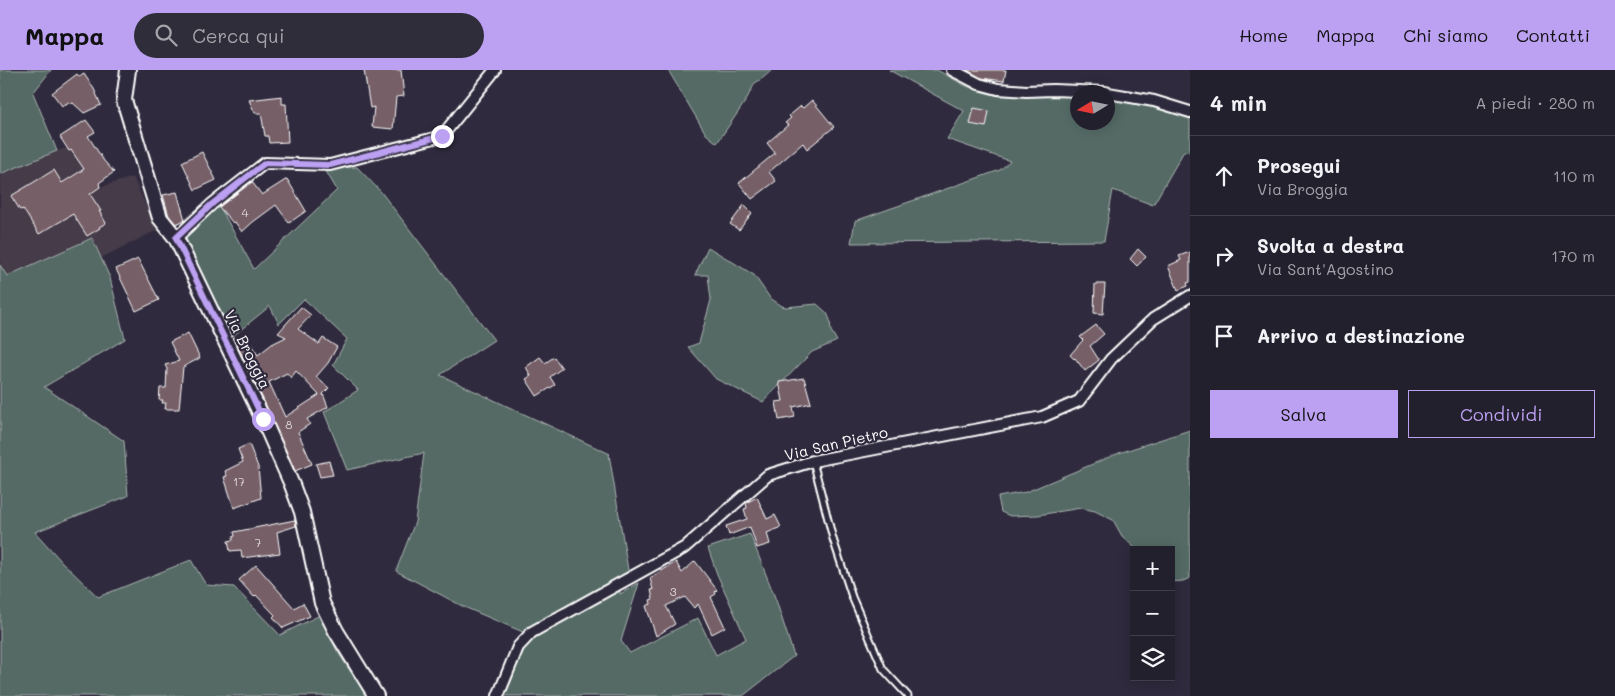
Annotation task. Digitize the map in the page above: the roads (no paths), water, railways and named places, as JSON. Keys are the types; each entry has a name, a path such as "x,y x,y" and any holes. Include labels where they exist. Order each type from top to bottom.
{"street":[{"name":"Via Broggia","path":"128,70 124,100 160,218 176,238 263,419 302,512 322,603 376,696"},
{"path":"176,238 212,204 265,163 330,165 442,136 495,70"},
{"path":"952,70 979,84 998,89 1070,91"},
{"path":"1115,94 1154,101 1190,112"},
{"name":"Via San Pietro","path":"498,696 518,647 532,632 684,548 768,475 813,461 1042,418 1079,401 1111,359 1153,319 1190,296"}],"lane":[{"path":"813,461 833,539 852,597 883,669 908,696"}]}
